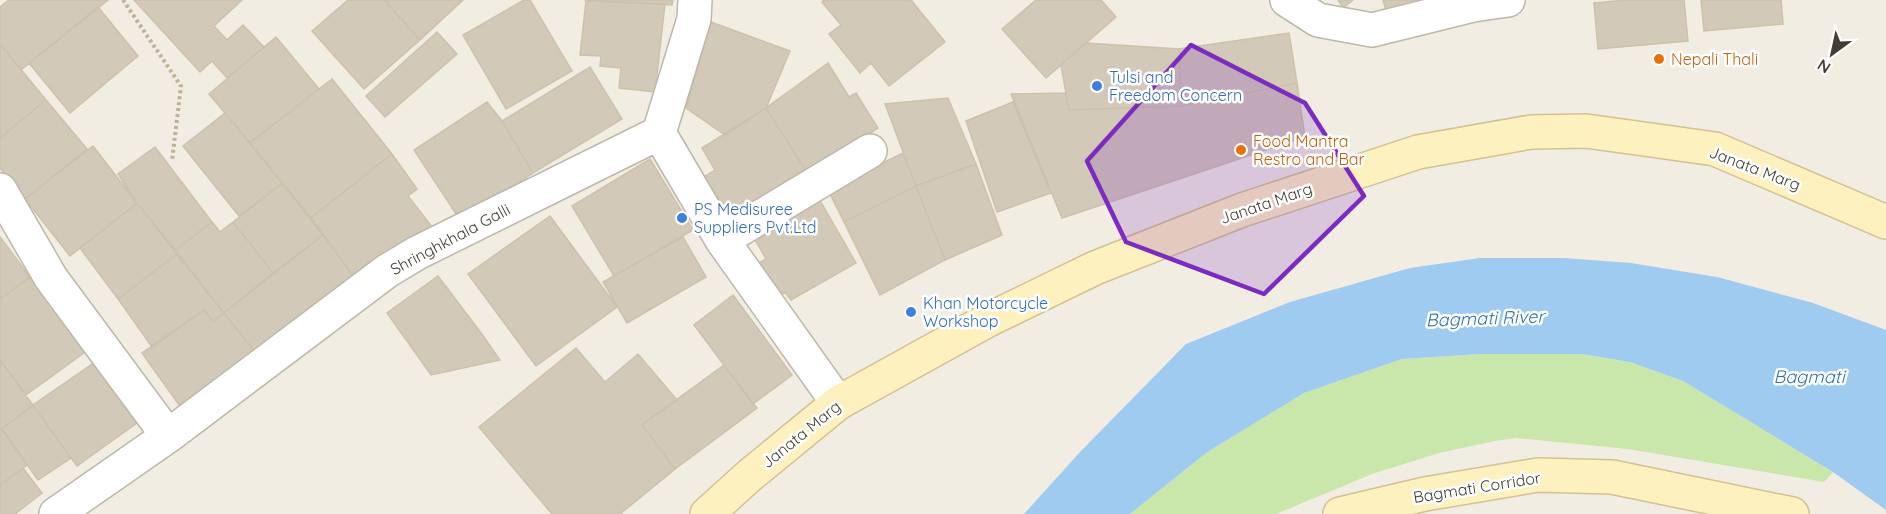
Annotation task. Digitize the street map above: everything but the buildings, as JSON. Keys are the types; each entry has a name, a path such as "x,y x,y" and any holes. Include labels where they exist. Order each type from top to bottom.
{"main road":[{"name":"Janata Marg","path":"707,514 749,476 838,403 988,320 1095,268 1242,210 1419,152 1531,132 1586,131 1715,149 1886,222"},
{"name":"Bagmati Corridor","path":"1341,514 1425,494 1538,474 1612,477 1792,514"}],"street":[{"path":"695,0 694,20 659,133 722,240 838,403"},
{"path":"1294,2 1318,20 1372,30 1473,5 1508,0"},
{"name":"Shringhkhala Galli","path":"56,514 168,436 387,271 417,253 659,133"},
{"path":"722,240 870,151"},
{"path":"0,190 51,278 168,436"}],"path":[{"path":"123,0 181,86 172,161"}],"highlighted area":[{"path":"1191,45 1305,103 1364,196 1264,294 1126,242 1087,161"}],"green space":[{"path":"1482,354 1582,354 1630,362 1683,381 1833,472 1824,482 1628,449 1516,438 1439,453 1372,474 1276,514 1130,514 1206,453 1304,393 1402,359"}],"water":[{"name":"Bagmati","path":"1480,258 1564,258 1631,263 1717,277 1813,303 1886,330 1886,510 1833,472 1683,381 1630,362 1582,354 1482,354 1402,359 1304,393 1206,453 1130,514 1024,514 1080,452 1186,344 1290,302 1410,268"}],"place":[{"name":"Nepali Thali","path":"1659,59"},
{"name":"Tulsi and Freedom Concern","path":"1097,86"},
{"name":"Food Mantra Restro and Bar","path":"1241,150"},
{"name":"PS Medisuree Suppliers Pvt.Ltd","path":"682,218"},
{"name":"Khan Motorcycle Workshop","path":"911,312"}],"water label":[{"name":"Bagmati River","path":"1485,318"}]}
